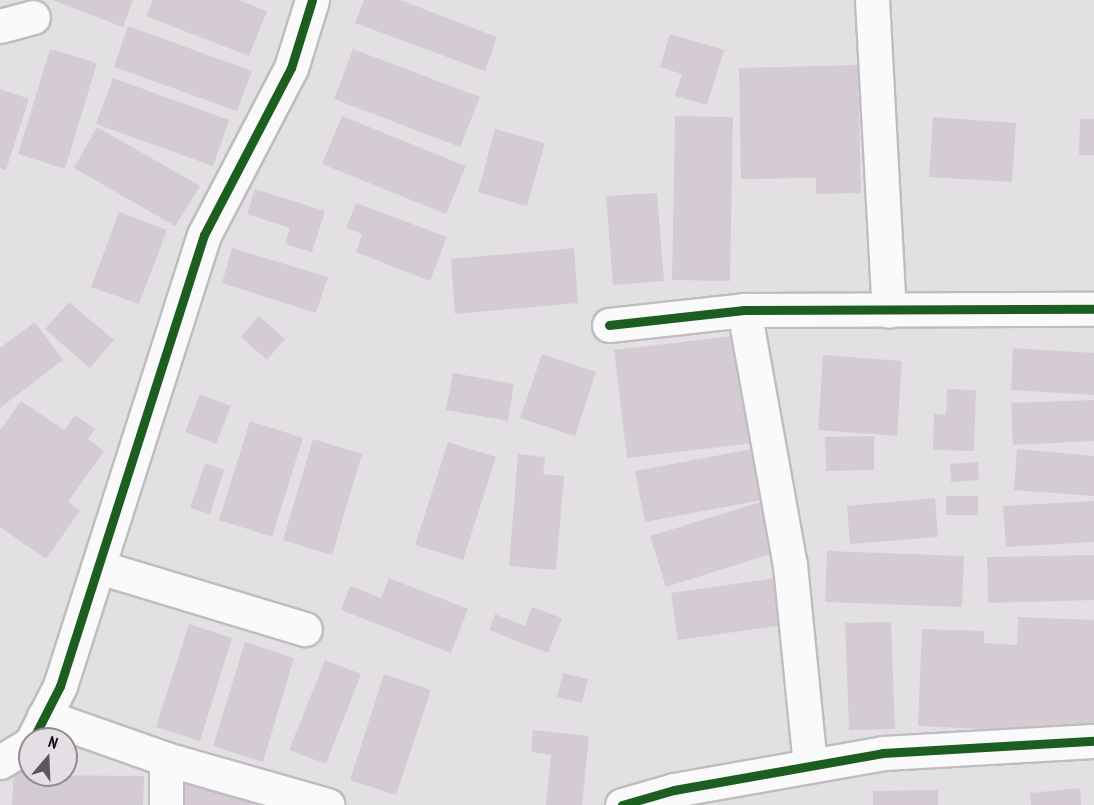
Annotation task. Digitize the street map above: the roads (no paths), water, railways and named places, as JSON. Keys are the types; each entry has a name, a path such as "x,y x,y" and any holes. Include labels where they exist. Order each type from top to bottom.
{"street":[{"path":"39,727 60,686 204,235 291,68 312,0"},
{"path":"873,0 889,311"},
{"path":"0,26 33,17"},
{"path":"609,325 744,310 1094,309"},
{"path":"744,310 790,564 810,764"},
{"path":"99,567 305,628"},
{"path":"78,741 166,759 328,805"},
{"path":"622,805 674,790 810,764 883,753 1094,741"},
{"path":"0,762 18,748"},
{"path":"166,759 166,805"}]}
